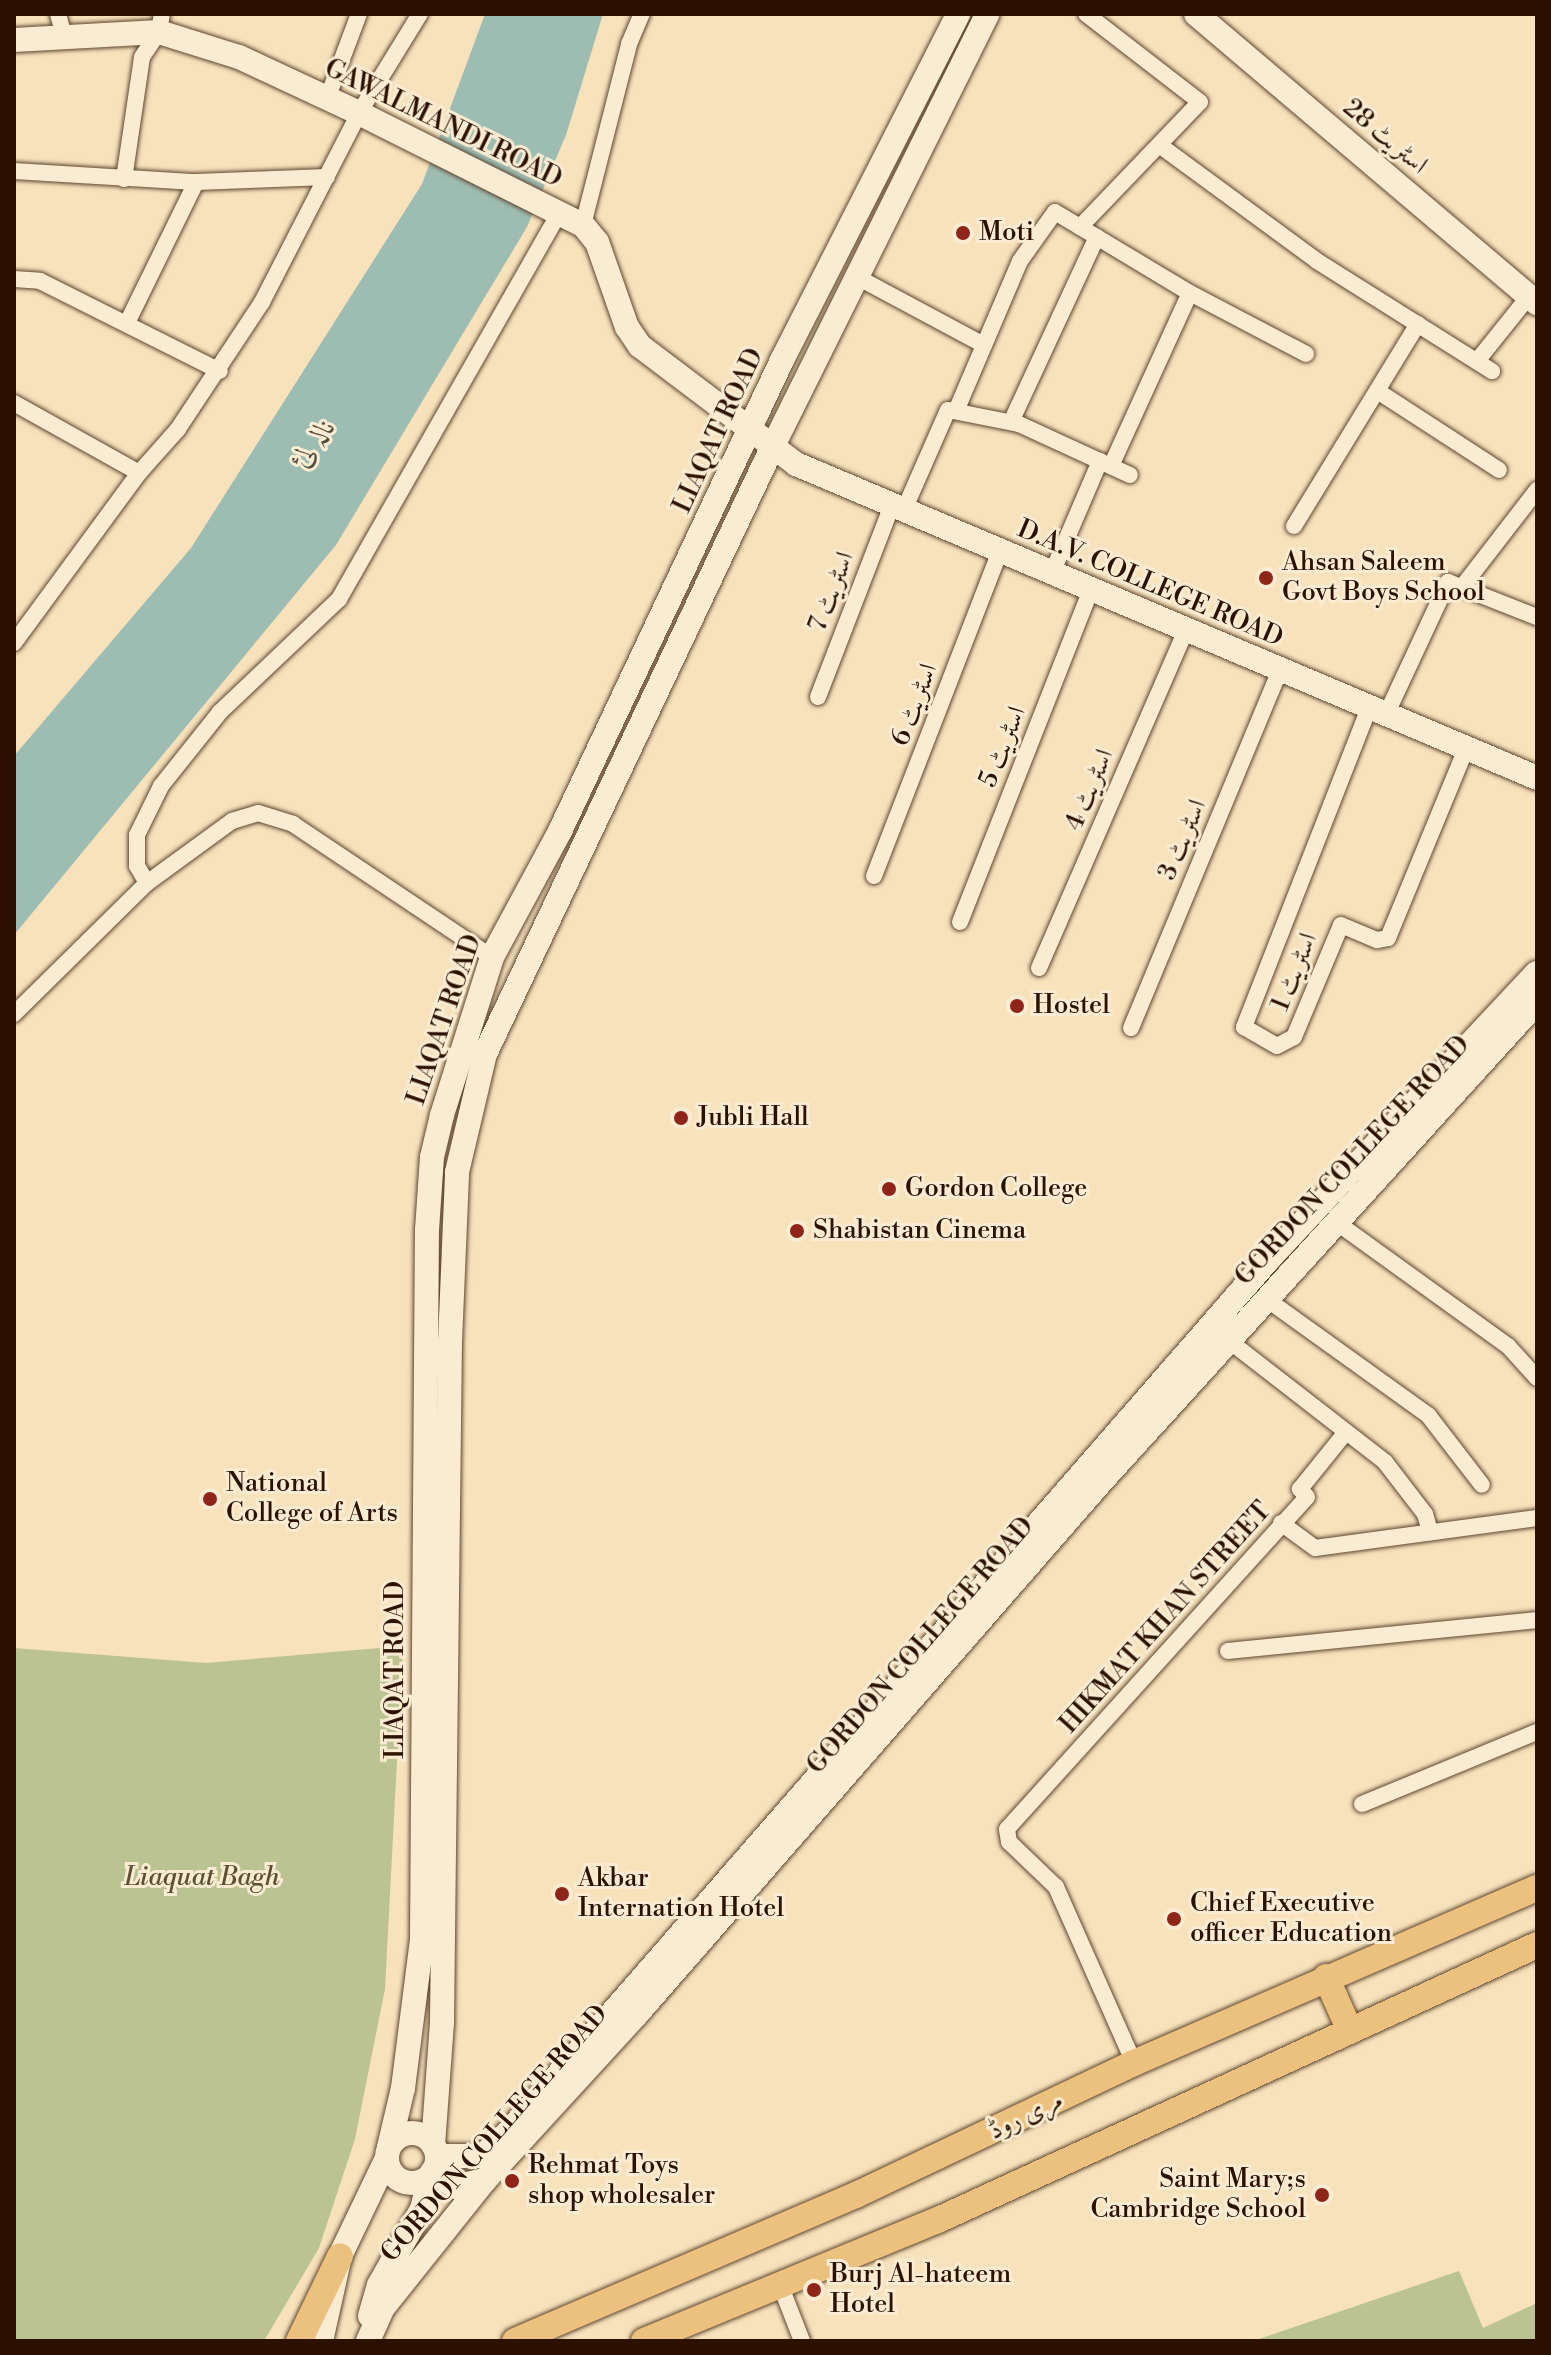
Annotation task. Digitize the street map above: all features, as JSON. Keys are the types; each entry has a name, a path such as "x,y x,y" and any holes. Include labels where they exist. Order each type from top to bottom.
{"main road":[{"name":"مری روڈ","path":"515,2341 942,2157 1134,2063 1326,1977 1537,1888"},
{"path":"644,2341 781,2287 1537,1945"},
{"path":"1326,1977 1350,2031"},
{"path":"299,2341 340,2256"}],"street":[{"path":"327,99 359,14"},
{"path":"14,643 139,473 178,429 220,371 327,177 369,118 420,14"},
{"path":"642,14 629,44 583,225 597,242 627,327 640,346 751,427"},
{"name":"LIAQAT ROAD","path":"321,2341 340,2256 388,2152 403,2088 422,1939 432,1157 460,1046 492,957 560,831 751,427 958,14"},
{"name":"LIAQAT ROAD","path":"367,2341 379,2285 422,2209 433,2162 442,2022 457,1172 485,1054 771,450 987,14"},
{"path":"1080,227 1197,110 1195,94 1086,14"},
{"name":"اسٹریٹ 28","path":"1196,14 1533,300"},
{"path":"124,179 142,57 161,23"},
{"name":"GAWALMANDI ROAD","path":"14,40 61,26 161,23 369,118 583,225"},
{"path":"1162,147 1317,261 1492,371"},
{"path":"14,171 196,182 327,177"},
{"path":"127,323 196,182"},
{"path":"147,883 137,866 137,835 161,786 220,712 339,599 560,212"},
{"path":"1130,475 1011,422 956,411 1020,261 1055,212 1190,293 1306,354"},
{"path":"1011,422 1097,237"},
{"path":"857,277 984,345"},
{"path":"14,279 40,281 220,371"},
{"path":"1052,573 1190,293"},
{"path":"1477,361 1533,300"},
{"path":"1294,526 1418,324"},
{"path":"1379,392 1499,470"},
{"path":"14,403 139,473"},
{"name":"اسٹریٹ 7","path":"818,697 898,507 948,410 956,411"},
{"name":"D.A.V. COLLEGE ROAD","path":"751,427 771,450 898,507 1537,778"},
{"path":"1462,587 1537,490"},
{"name":"اسٹریٹ 6","path":"874,876 1000,551"},
{"path":"1378,712 1445,585 1452,582 1537,617"},
{"name":"اسٹریٹ 5","path":"960,922 1091,590"},
{"name":"اسٹریٹ 4","path":"1039,968 1186,630"},
{"name":"اسٹریٹ 3","path":"1131,1028 1280,670"},
{"name":"اسٹریٹ 1","path":"1378,712 1244,1027 1277,1046 1294,1037 1341,925 1377,940 1388,938 1466,749"},
{"path":"14,1014 147,883 232,821 258,813 293,824 492,957"},
{"name":"GORDON COLLEGE ROAD","path":"433,2162 482,2156 505,2136 1268,1260 1537,973"},
{"name":"GORDON COLLEGE ROAD","path":"367,2341 382,2309 485,2180 1265,1298 1537,1002"},
{"path":"1336,1222 1508,1346 1537,1378"},
{"path":"1265,1298 1428,1415 1482,1485"},
{"path":"1228,1340 1385,1462 1425,1514 1430,1532"},
{"name":"HIKMAT KHAN STREET","path":"1134,2063 1056,1887 1006,1835 1307,1497 1300,1489 1346,1432"},
{"path":"1281,1523 1315,1548 1537,1518"},
{"path":"1228,1651 1537,1620"},
{"path":"1362,1804 1537,1732"},
{"path":"433,2162 420,2182 397,2179 388,2152 405,2134 416,2133 433,2162 456,2187 485,2180"},
{"path":"781,2287 802,2341"}],"green space":[{"name":"Liaquat Bagh","path":"403,1646 385,1989 355,2139 319,2248 264,2341 14,2341 14,1648 206,1663"},
{"path":"1459,2271 1483,2328 1537,2303 1537,2341 1253,2341"}],"water":[{"name":"نالہ لئ","path":"485,14 603,14 566,135 527,227 336,545 14,935 14,756 191,548 422,184"}],"place":[{"name":"Moti","path":"963,233"},
{"name":"Ahsan Saleem Govt Boys School","path":"1266,578"},
{"name":"Hostel","path":"1017,1006"},
{"name":"Jubli Hall","path":"681,1118"},
{"name":"Gordon College","path":"889,1189"},
{"name":"Shabistan Cinema","path":"797,1231"},
{"name":"National College of Arts","path":"210,1499"},
{"name":"Akbar Internation Hotel","path":"562,1894"},
{"name":"Chief Executive officer Education","path":"1174,1919"},
{"name":"Rehmat Toys shop wholesaler","path":"512,2181"},
{"name":"Saint Mary;s Cambridge School","path":"1322,2195"},
{"name":"Burj Al-hateem Hotel","path":"814,2290"}]}
